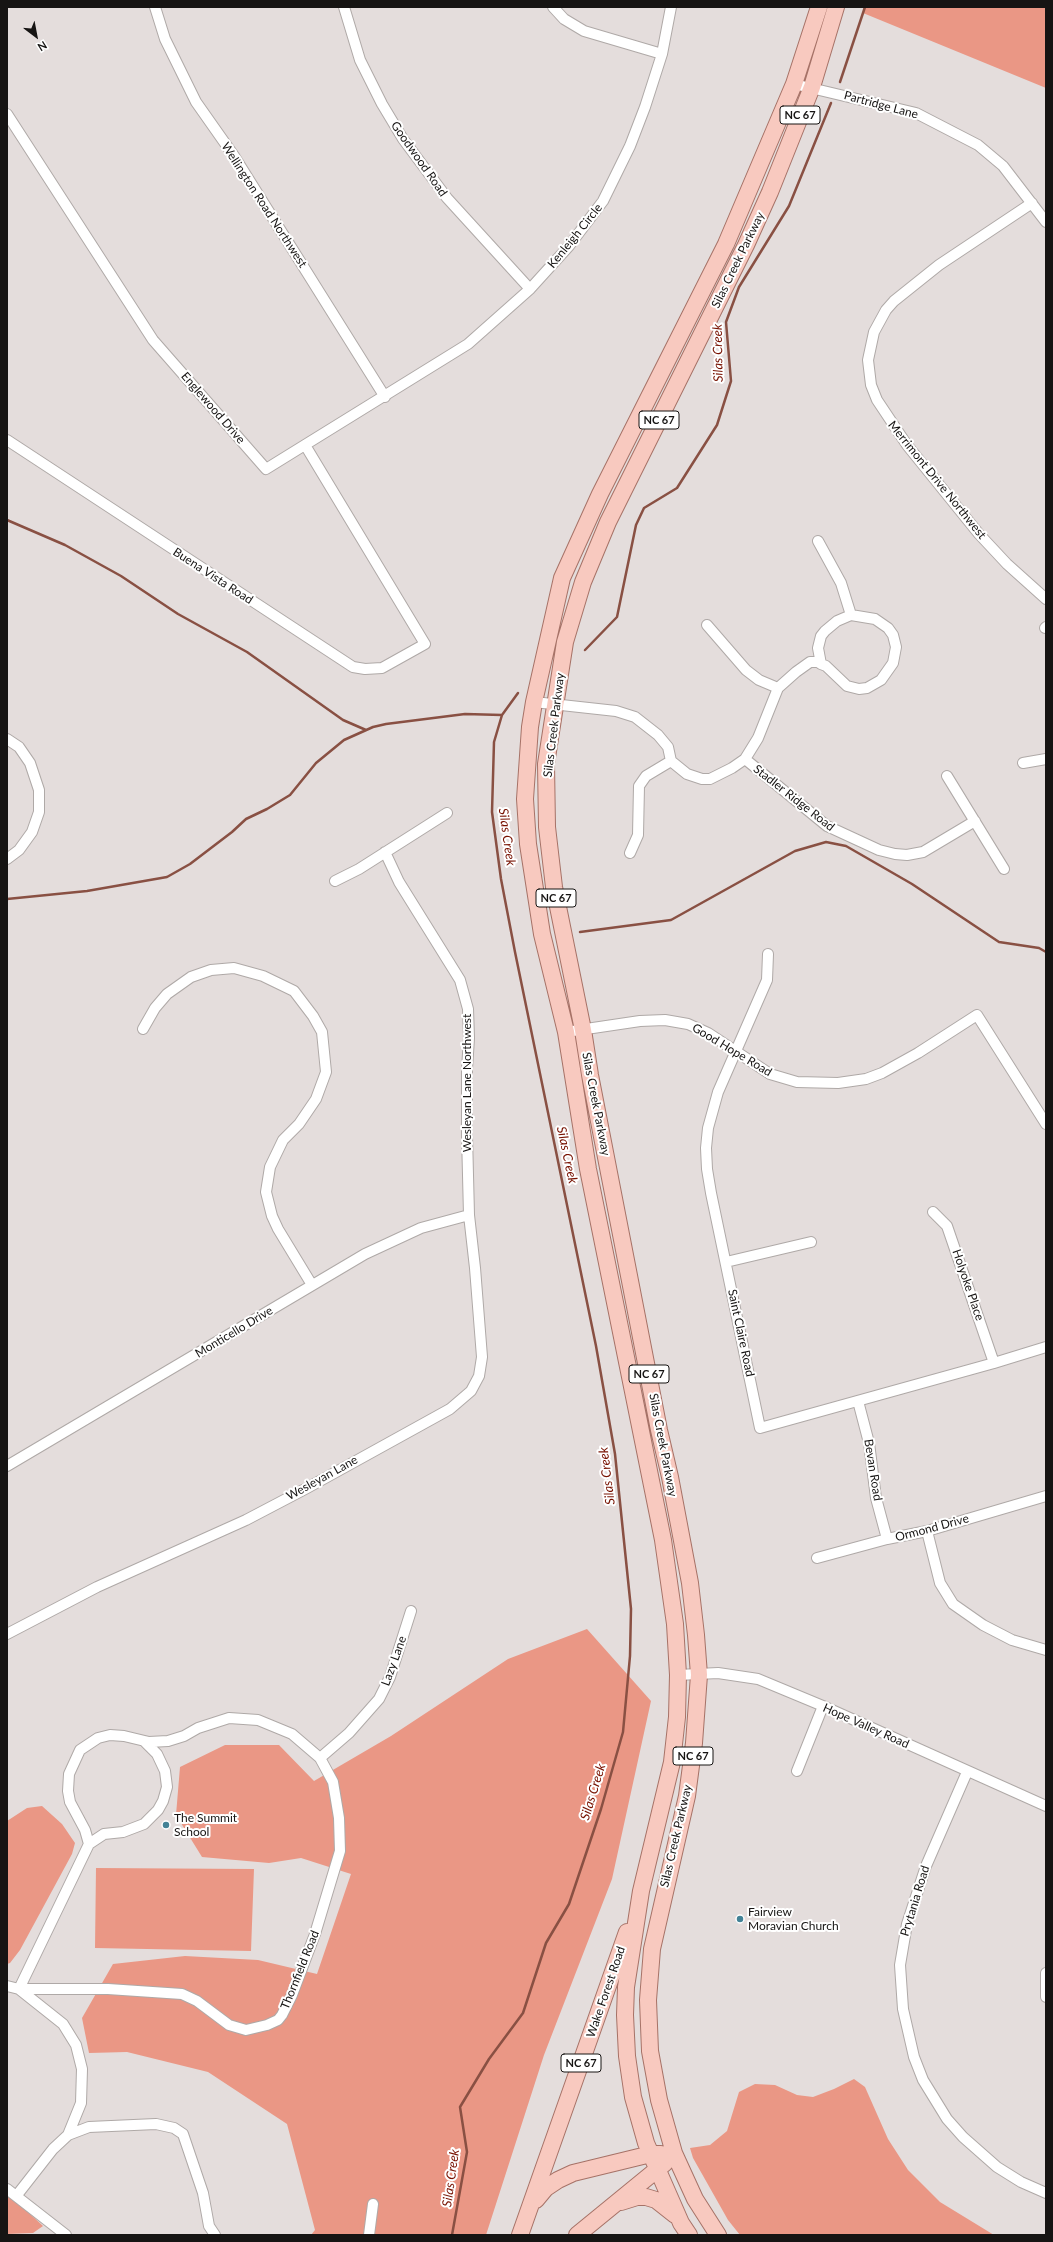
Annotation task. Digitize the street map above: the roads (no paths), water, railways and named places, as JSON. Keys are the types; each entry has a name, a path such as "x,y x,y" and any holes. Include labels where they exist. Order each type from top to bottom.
{"main road":[{"name":"Silas Creek Parkway","path":"689,2235 679,2219 657,2170 633,2097 627,2056 625,2015 626,1986 641,1891 672,1762 677,1717 678,1675 675,1624 665,1554 588,1169 566,1032 542,934 528,844 525,799 530,727 557,595 577,542 726,244 794,84 819,7"},
{"name":"Silas Creek Parkway","path":"718,2235 695,2199 674,2153 659,2100 652,2058 648,2000 652,1949 687,1796 694,1743 699,1675 690,1583 554,887 547,827 546,764 565,642 583,582 608,522 746,245 770,192 812,87 836,7"},
{"name":"Wake Forest Road","path":"520,2235 641,1891"},
{"name":"Wake Forest Road","path":"530,2207 546,2188 573,2173 651,2154 674,2153"},
{"path":"576,2235 657,2170 674,2153"},
{"path":"612,2206 637,2197 646,2197 664,2205 679,2219"}],"street":[{"name":"Wellington Road Northwest","path":"155,7 165,39 196,102 234,156 384,397"},
{"name":"Goodwood Road","path":"344,7 350,33 362,65 382,104 403,139 447,198 530,289"},
{"path":"553,7 564,19 584,31 662,54"},
{"name":"Kenleigh Circle","path":"305,445 468,344 530,289 587,224 613,183 645,107 662,54 671,7"},
{"name":"Partridge Lane","path":"794,84 889,105 928,117 992,154 1046,222"},
{"name":"Englewood Drive","path":"7,114 153,340 266,469 305,445"},
{"name":"Merrimont Drive Northwest","path":"1032,203 939,266 894,301 886,310 874,332 869,348 868,366 871,385 877,400 907,445 979,534 1007,564 1046,599"},
{"name":"Buena Vista Road","path":"7,440 353,667 365,669 382,668 425,644 305,445"},
{"path":"818,541 841,583 851,615"},
{"path":"534,702 616,711 635,717 650,727 668,747 671,761 687,774 702,780 718,776 745,759 758,738 778,688 806,664 814,662 821,664 846,686 854,689 867,688 874,685 887,674 895,655 893,635 888,628 874,619 851,615 838,621 821,636 818,648 821,664"},
{"path":"707,625 746,670 759,680 778,688"},
{"path":"7,739 19,747 30,764 39,790 39,812 32,832 18,850 7,859"},
{"name":"Stadler Ridge Road","path":"745,759 827,826 884,852 907,855 923,852 975,821"},
{"path":"1023,763 1046,759"},
{"path":"630,853 638,835 639,786 646,776 671,761"},
{"path":"947,776 1004,868"},
{"path":"335,881 359,870 447,813"},
{"name":"Wesleyan Lane Northwest","path":"385,852 399,882 460,980 468,1009 469,1038 467,1069 467,1135 469,1215"},
{"name":"Saint Claire Road","path":"768,954 767,980 713,1108 706,1148 707,1169 711,1193 760,1428 994,1363 1046,1347"},
{"path":"143,1029 155,1008 167,994 191,977 211,970 234,968 263,976 294,991 313,1016 322,1032 326,1072 316,1099 299,1124 283,1140 270,1167 266,1192 272,1216 278,1229 312,1285"},
{"name":"Good Hope Road","path":"566,1032 640,1021 665,1020 688,1024 708,1033 759,1068 781,1078 814,1084 855,1082 882,1073 977,1015 1046,1124"},
{"name":"Holyoke Place","path":"932,1212 947,1226 994,1363"},
{"name":"Monticello Drive","path":"7,1466 365,1254 421,1228 469,1215"},
{"name":"Wesleyan Lane","path":"7,1634 98,1587 266,1509 450,1409 472,1391 479,1376 482,1357 469,1215"},
{"path":"726,1262 811,1242"},
{"name":"Bevan Road","path":"858,1401 869,1443 876,1498 887,1539"},
{"name":"Ormond Drive","path":"817,1558 887,1539 927,1531 1046,1496"},
{"path":"927,1531 940,1583 953,1604 983,1626 1012,1640 1046,1650"},
{"name":"Lazy Lane","path":"320,1758 349,1733 379,1699 390,1677 412,1611"},
{"name":"Hope Valley Road","path":"678,1675 718,1673 758,1680 823,1706 967,1772 1046,1806"},
{"path":"797,1771 823,1706"},
{"name":"Thornfield Road","path":"19,1989 108,1989 153,1991 190,1996 223,2021 241,2029 254,2029 278,2020 292,1995 314,1934 340,1851 339,1818 333,1782 320,1758 292,1734 269,1724 245,1718 229,1718 217,1721 168,1741 144,1741 124,1736 102,1736 85,1745 73,1761 68,1774 68,1791 70,1802 85,1830 89,1844"},
{"path":"19,1989 89,1844 104,1834 123,1832 144,1824 158,1810 163,1801 167,1787 165,1771 157,1754 144,1741"},
{"name":"Prytania Road","path":"967,1772 926,1866 907,1924 900,1965 902,2010 916,2063 926,2086 946,2119 962,2138 991,2163 1021,2182 1046,2193"},
{"path":"1046,1973 1046,1997"},
{"path":"7,1986 19,1989 63,2024 72,2036 79,2052 82,2069 81,2097 78,2111 68,2135"},
{"path":"17,2195 53,2149 68,2135 89,2127 156,2124 174,2128 183,2134 187,2141 203,2193 209,2226 215,2235"},
{"path":"7,2189 17,2195 66,2235"},
{"path":"369,2235 373,2204"}],"waterway":[{"name":"Silas Creek","path":"840,82 865,7"},
{"name":"Silas Creek","path":"585,650 617,617 636,525 644,508 677,488 717,425 731,381 726,322 739,287 789,206 831,103"},
{"path":"7,520 65,545 121,576 178,614 247,652 343,720 366,730"},
{"name":"Silas Creek","path":"452,2235 467,2152 460,2107 489,2059 523,2013 546,1943 569,1904 601,1809 623,1732 630,1656 631,1609 615,1454 596,1346 501,879 492,812 494,742 502,715 518,693"},
{"path":"7,899 87,891 167,877 190,864 232,832 246,819 267,809 290,795 316,763 344,740 373,727 386,724 465,714 502,715"},
{"path":"580,932 671,920 795,851 826,842 846,846 912,884 999,942 1039,948 1046,952"}],"place":[{"name":"The Summit School","path":"166,1825"},
{"name":"Fairview Moravian Church","path":"740,1919"}]}
